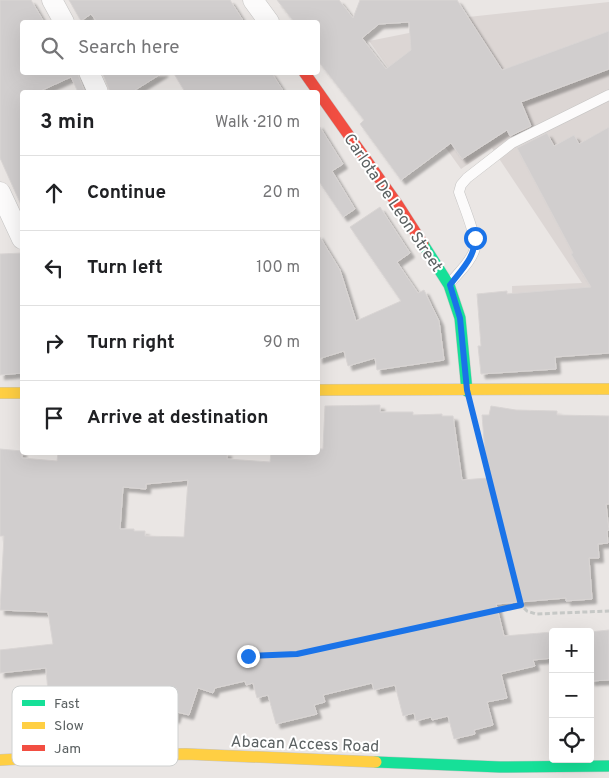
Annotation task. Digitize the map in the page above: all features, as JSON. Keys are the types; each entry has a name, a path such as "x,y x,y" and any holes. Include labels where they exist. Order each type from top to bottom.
{"street":[{"path":"52,0 63,20"},
{"path":"253,0 268,20"},
{"path":"90,75 97,90"},
{"name":"Carlota De Leon Street","path":"306,75 317,90"},
{"name":"Carlota De Leon Street","path":"320,95 398,205 450,285 460,318 467,390"},
{"path":"0,192 20,235"},
{"path":"320,390 609,389"},
{"path":"0,393 20,393"},
{"name":"Abacan Access Road","path":"178,754 500,767 609,766"}],"lane":[{"path":"450,285 471,258 475,248 475,238 459,192 461,185 467,178 512,143 609,95"}],"path":[{"path":"467,390 521,605 532,614 609,611"},
{"path":"248,656 297,654 521,605"}],"shaded area":[{"path":"609,2 609,325 513,332 512,286 582,283 492,148 461,169 369,41 449,25 468,17"}],"building":[{"path":"0,0 31,0 43,20 20,20 20,75 78,75 84,90 77,90 71,77 42,90 20,90 20,203 0,158"},
{"path":"69,0 230,0 243,20 96,20 91,14 80,20"},
{"path":"277,0 339,0 353,18 360,0 457,0 502,70 609,31 609,69 521,102 531,126 510,136 507,130 462,159 451,143 401,180 360,124 364,120 320,64 320,20 292,20","holes":["409,22 411,50 386,69 362,38 379,24"]},
{"path":"103,75 159,75 135,90 109,90"},
{"path":"175,75 273,75 283,90 184,90"},
{"path":"320,127 343,164 332,171 355,209 343,217 320,183"},
{"path":"609,127 609,353 555,357 556,369 481,374 478,346 481,346 477,294 507,291 507,294 591,287 571,254 573,253 517,148 547,133 554,146 574,135 579,144"},
{"path":"380,207 410,253 397,262 418,293 424,290 439,321 444,360 377,370 375,358 348,366 344,351 320,358 320,237 340,270 356,321 401,301 350,227"},
{"path":"20,253 20,373 0,375 0,254"},
{"path":"380,405 380,412 413,412 413,415 442,414 442,416 453,416 462,480 487,478 482,415 489,415 491,406 516,410 557,411 557,415 609,416 609,504 606,504 609,530 607,531 608,543 598,544 599,558 589,558 592,599 566,601 566,598 496,604 504,636 549,632 549,658 533,660 535,666 501,674 507,698 487,702 493,725 474,730 475,734 454,739 448,716 432,720 431,717 416,721 414,713 403,716 395,685 374,690 372,683 323,695 325,702 314,705 317,714 276,724 268,695 257,698 253,683 246,685 245,681 215,688 213,693 198,688 189,715 178,712 178,686 47,686 46,668 0,673 0,650 53,644 48,612 0,610 4,536 0,536 0,449 20,451 22,458 57,461 58,455 227,455 227,459 270,462 271,455 320,455 320,449 323,449 325,406","holes":["188,480 184,537 145,536 145,531 120,529 123,487 146,489 146,484"]},
{"path":"609,630 609,680 594,681 594,632"}],"traffic: fast":[{"path":"423,244 449,285 460,318 467,391"},
{"path":"376,762 500,767 609,766"}],"traffic: slow":[{"path":"320,390 609,389"},
{"path":"0,393 20,393"},
{"path":"178,754 376,762"},
{"path":"0,760 12,759"}],"traffic: jam":[{"path":"306,75 317,90"},
{"path":"320,95 398,205 423,244"}],"route":[{"path":"248,656 297,654 521,605 467,390 460,318 450,285 471,258 475,248 475,238"}]}
